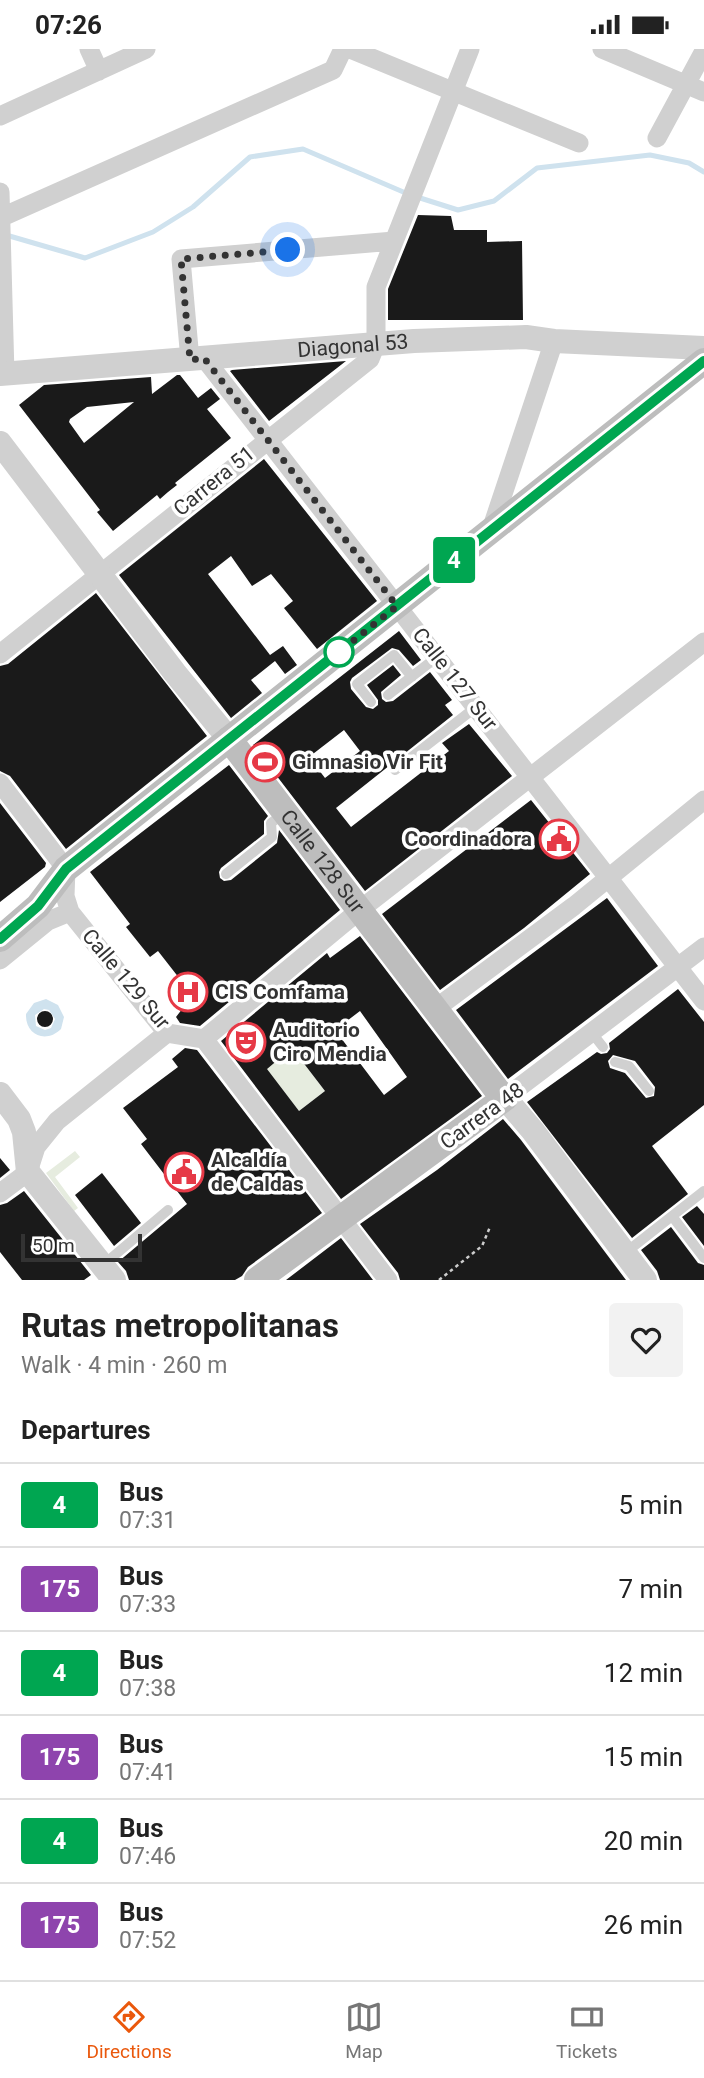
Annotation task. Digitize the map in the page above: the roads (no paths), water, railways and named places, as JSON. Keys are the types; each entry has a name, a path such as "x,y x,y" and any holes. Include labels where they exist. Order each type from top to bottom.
{"main road":[{"path":"0,939 38,906 66,869 704,361"},
{"name":"Calle 128 Sur","path":"229,739 505,1098"},
{"name":"Carrera 48","path":"257,1280 505,1098"}],"street":[{"path":"89,49 99,71"},
{"path":"0,116 146,49"},
{"path":"2,220 333,71 343,49"},
{"path":"350,49 579,143"},
{"path":"376,344 376,288 470,49"},
{"path":"602,49 695,88"},
{"path":"657,138 695,88 704,51"},
{"path":"0,192 2,374"},
{"path":"197,359 181,259 394,241"},
{"name":"Diagonal 53","path":"2,374 376,344 526,337 554,341 704,348"},
{"path":"491,530 554,341"},
{"name":"Carrera 51","path":"0,654 370,359 376,344"},
{"name":"Calle 127 Sur","path":"197,359 267,439 704,1002"},
{"name":"Calle 128 Sur","path":"0,443 175,673 229,739"},
{"path":"388,1280 204,1038 361,909 702,648"},
{"path":"0,783 66,869"},
{"path":"435,1010 609,878 704,800"},
{"name":"Calle 129 Sur","path":"66,869 65,896 71,912 167,1033 204,1038"},
{"path":"0,960 48,921 71,912"},
{"name":"Carrera 48","path":"505,1098 598,1040 704,947"},
{"path":"0,1193 28,1172 36,1147 57,1121 167,1033"},
{"path":"0,1094 19,1119 26,1143 28,1172 108,1273"},
{"name":"Calle 128 Sur","path":"505,1098 645,1280"},
{"path":"19,1119 42,1124 57,1121"}],"lane":[{"path":"371,702 357,684 394,655 412,677"},
{"path":"388,695 437,657"},
{"path":"395,770 476,707"},
{"path":"226,873 272,837 271,823 285,812"},
{"path":"615,1062 629,1066 649,1091"},
{"path":"625,1254 704,1191"},
{"path":"108,1273 168,1210"},
{"path":"672,1216 704,1258"}],"water":[{"path":"46,999 58,1005 64,1017 61,1029 49,1036 33,1032 26,1014 34,1003","holes":["44,1009 49,1010 55,1019 51,1028 45,1030 36,1026 35,1015"]}],"waterway":[{"path":"6,235 85,258 153,232 193,207 250,157 303,149 408,194"},
{"path":"417,197 458,210 494,201 537,168 650,155 689,163 704,172"}],"place":[{"name":"Gimnasio Vir Fit","path":"265,762"},
{"name":"Coordinadora","path":"559,839"},
{"name":"CIS Comfama","path":"188,992"},
{"name":"Auditorio Ciro Mendia","path":"246,1042"},
{"name":"Alcaldía de Caldas","path":"184,1172"}]}
